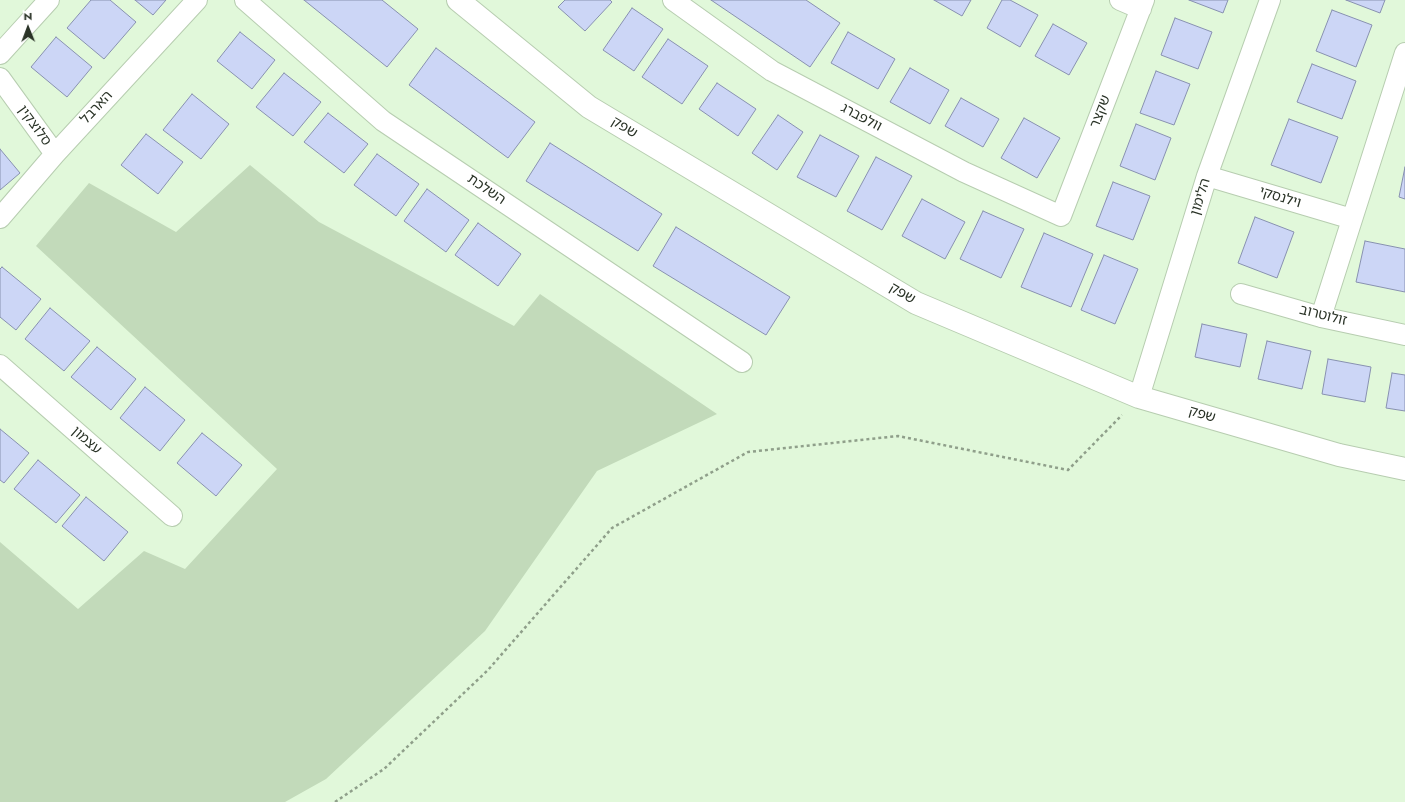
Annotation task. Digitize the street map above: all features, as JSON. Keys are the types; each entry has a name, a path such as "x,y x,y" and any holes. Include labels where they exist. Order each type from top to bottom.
{"street":[{"path":"0,54 49,0"},
{"name":"הארבל","path":"0,218 55,154 197,0"},
{"name":"השלכת","path":"245,0 383,121 742,362"},
{"name":"שפק","path":"458,0 590,107 916,303 1140,397 1340,455 1405,469"},
{"name":"וולפברג","path":"673,0 772,71 964,172 1061,216"},
{"name":"שקצר","path":"1061,216 1142,4 1120,0"},
{"name":"הלימון","path":"1140,397 1207,176 1270,0"},
{"path":"1321,317 1352,219 1396,108 1405,53"},
{"name":"סלוצקין","path":"0,78 55,154"},
{"name":"וילנסקי","path":"1207,176 1352,219"},
{"name":"זולוטרוב","path":"1241,294 1321,317 1405,335"},
{"name":"עצמון","path":"0,365 172,516"}],"path":[{"path":"335,802 384,769 488,670 612,528 748,452 898,436 1068,470 1140,397"}],"green space":[{"path":"250,165 319,222 514,326 540,294 717,414 597,471 485,631 326,779 285,802 0,802 0,542 78,609 144,551 185,569 277,469 36,246 89,183 176,232"}],"building":[{"path":"91,0 110,0 136,22 104,59 67,28"},
{"path":"135,0 166,0 153,15"},
{"path":"304,0 382,0 418,29 387,67"},
{"path":"565,0 610,0 612,2 585,31 558,7"},
{"path":"711,0 806,0 840,23 810,67"},
{"path":"934,0 971,0 962,16"},
{"path":"1002,0 1010,0 1038,15 1020,47 987,28"},
{"path":"1189,0 1228,0 1223,13"},
{"path":"1346,0 1385,0 1380,13"},
{"path":"632,8 663,29 634,71 603,50"},
{"path":"1332,10 1372,25 1356,67 1316,51"},
{"path":"1175,18 1212,32 1198,69 1161,55"},
{"path":"1053,24 1087,43 1069,75 1035,56"},
{"path":"240,32 275,60 252,89 217,61"},
{"path":"848,32 895,59 878,89 831,63"},
{"path":"56,37 92,67 67,97 31,67"},
{"path":"668,39 708,66 682,104 642,77"},
{"path":"436,48 535,122 508,158 409,85"},
{"path":"1312,64 1356,81 1342,119 1297,102"},
{"path":"910,68 949,90 930,124 890,102"},
{"path":"1156,71 1190,84 1174,125 1140,113"},
{"path":"284,73 321,102 293,136 256,107"},
{"path":"717,83 756,109 738,136 699,109"},
{"path":"192,94 229,124 201,159 163,130"},
{"path":"961,98 999,119 983,147 945,126"},
{"path":"328,113 368,144 344,173 304,142"},
{"path":"778,115 803,132 777,170 752,153"},
{"path":"1024,118 1060,138 1037,178 1001,158"},
{"path":"1289,119 1338,137 1321,183 1271,165"},
{"path":"1136,124 1171,138 1155,180 1120,166"},
{"path":"146,134 183,162 158,194 121,165"},
{"path":"820,135 859,156 836,197 797,177"},
{"path":"550,143 662,214 638,251 526,181"},
{"path":"0,149 20,173 0,190"},
{"path":"377,154 419,184 396,216 354,185"},
{"path":"876,157 912,176 882,230 847,211"},
{"path":"1405,167 1405,199 1399,197"},
{"path":"1113,182 1150,196 1133,240 1096,226"},
{"path":"427,189 469,220 446,252 404,221"},
{"path":"922,199 965,222 945,259 902,236"},
{"path":"983,211 1024,229 1001,278 960,259"},
{"path":"1255,217 1294,232 1277,278 1238,263"},
{"path":"478,223 521,254 498,286 455,255"},
{"path":"676,227 790,297 766,335 653,266"},
{"path":"1044,233 1093,254 1071,307 1021,287"},
{"path":"1365,241 1405,249 1405,292 1356,282"},
{"path":"1104,255 1138,269 1115,324 1081,310"},
{"path":"2,267 41,299 16,330 0,317 0,269"},
{"path":"50,308 90,341 64,371 25,339"},
{"path":"1202,324 1247,334 1240,367 1195,357"},
{"path":"1267,341 1311,351 1302,389 1258,379"},
{"path":"97,347 136,379 111,410 71,377"},
{"path":"1328,359 1371,367 1365,402 1322,394"},
{"path":"1392,373 1405,375 1405,411 1386,408"},
{"path":"145,387 185,420 160,451 120,418"},
{"path":"0,429 29,453 4,483 0,480"},
{"path":"202,433 242,465 216,496 177,463"},
{"path":"38,460 80,495 56,523 14,489"},
{"path":"86,497 128,532 104,561 62,526"}]}
